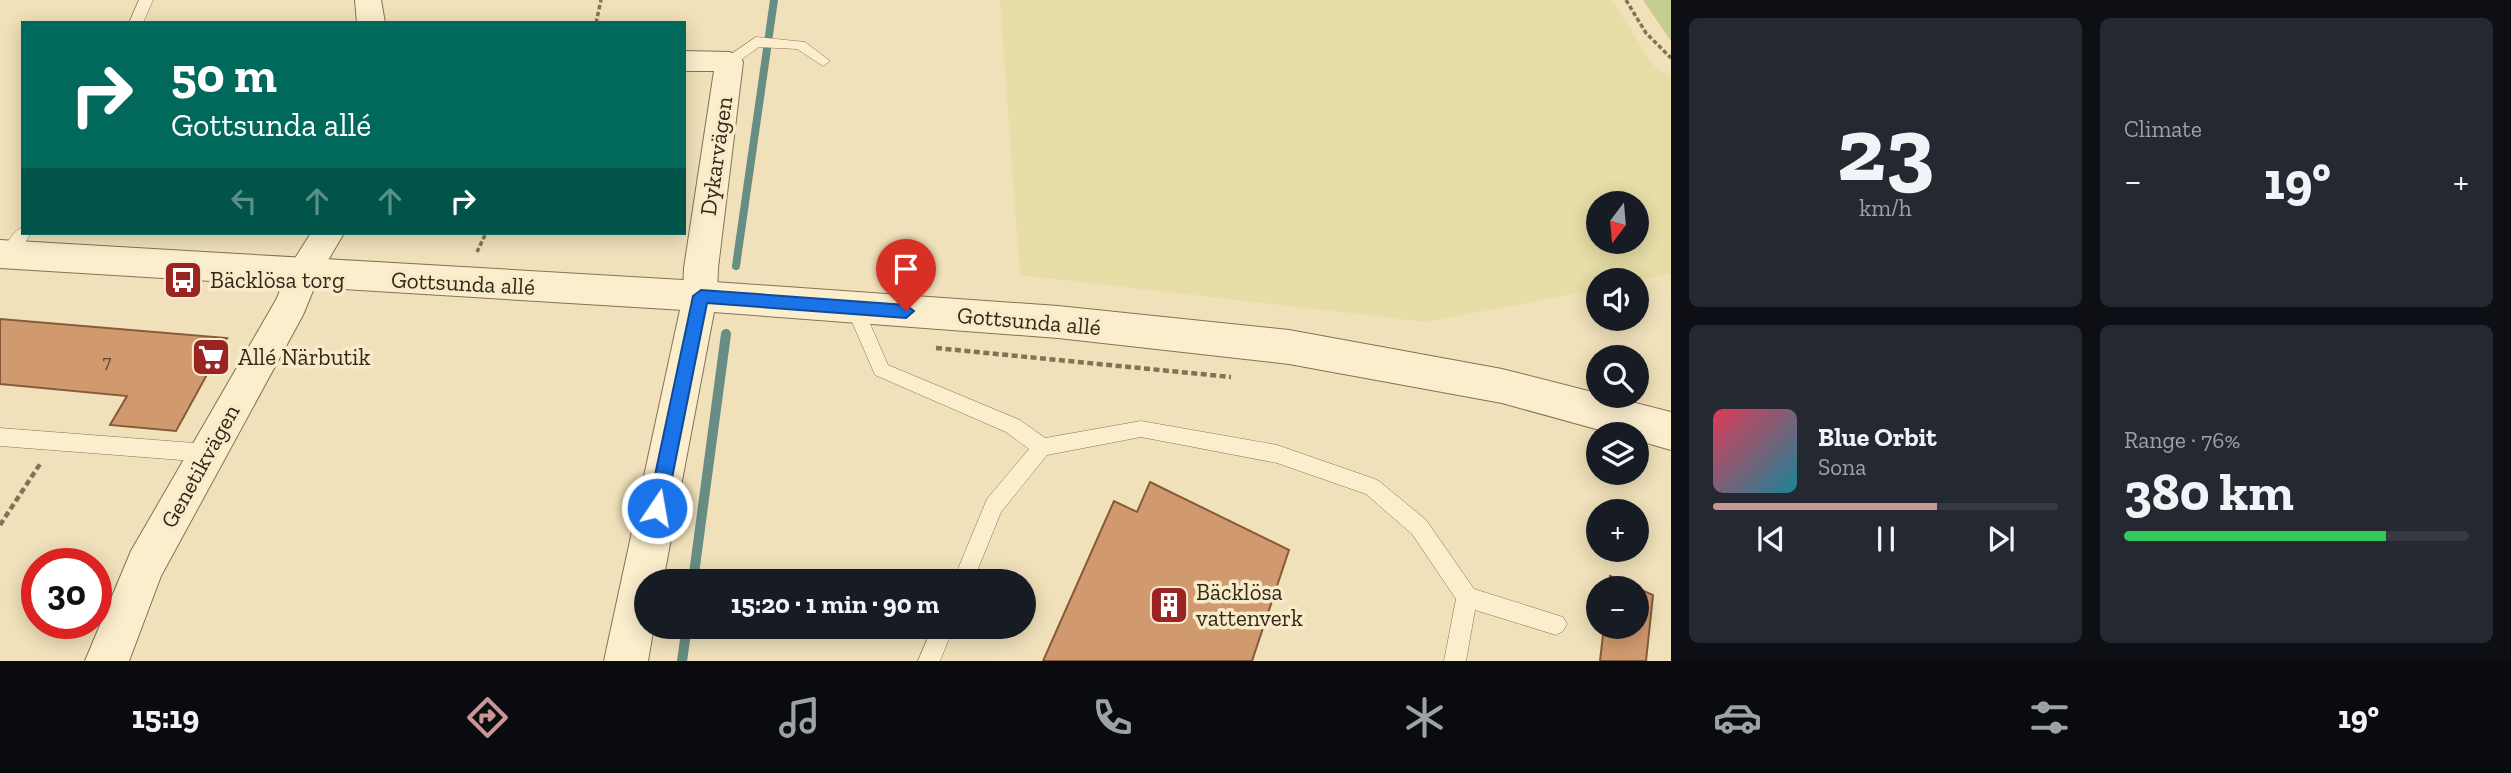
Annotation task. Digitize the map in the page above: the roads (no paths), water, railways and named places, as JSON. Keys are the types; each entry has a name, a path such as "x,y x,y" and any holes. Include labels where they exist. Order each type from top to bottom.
{"street":[{"path":"368,0 371,21"},
{"name":"Dykarvägen","path":"626,661 701,296 701,268 729,62 686,61"},
{"name":"Genetikvägen","path":"107,661 145,565 291,305 304,273 326,237"},
{"name":"Gottsunda allé","path":"11,247 304,273 701,296 1058,322 1289,346 1502,386 1671,431"}],"lane":[{"path":"137,21 146,0"},
{"path":"729,62 756,42 800,45 823,61"},
{"path":"855,307 881,370 1013,426 1042,447"},
{"path":"967,569 994,506 1042,447 1141,429 1278,454 1372,487 1419,527 1467,597 1556,624"},
{"path":"0,437 207,453"},
{"path":"1455,661 1467,597"},
{"path":"929,661 938,639"}],"waterway":[{"path":"736,266 774,0"},
{"path":"695,569 726,334"},
{"path":"682,661 685,639"}],"place":[{"name":"Bäcklösa torg","path":"183,280"},
{"name":"Allé Närbutik","path":"211,357"},
{"name":"Bäcklösa vattenverk","path":"1169,605"}]}
